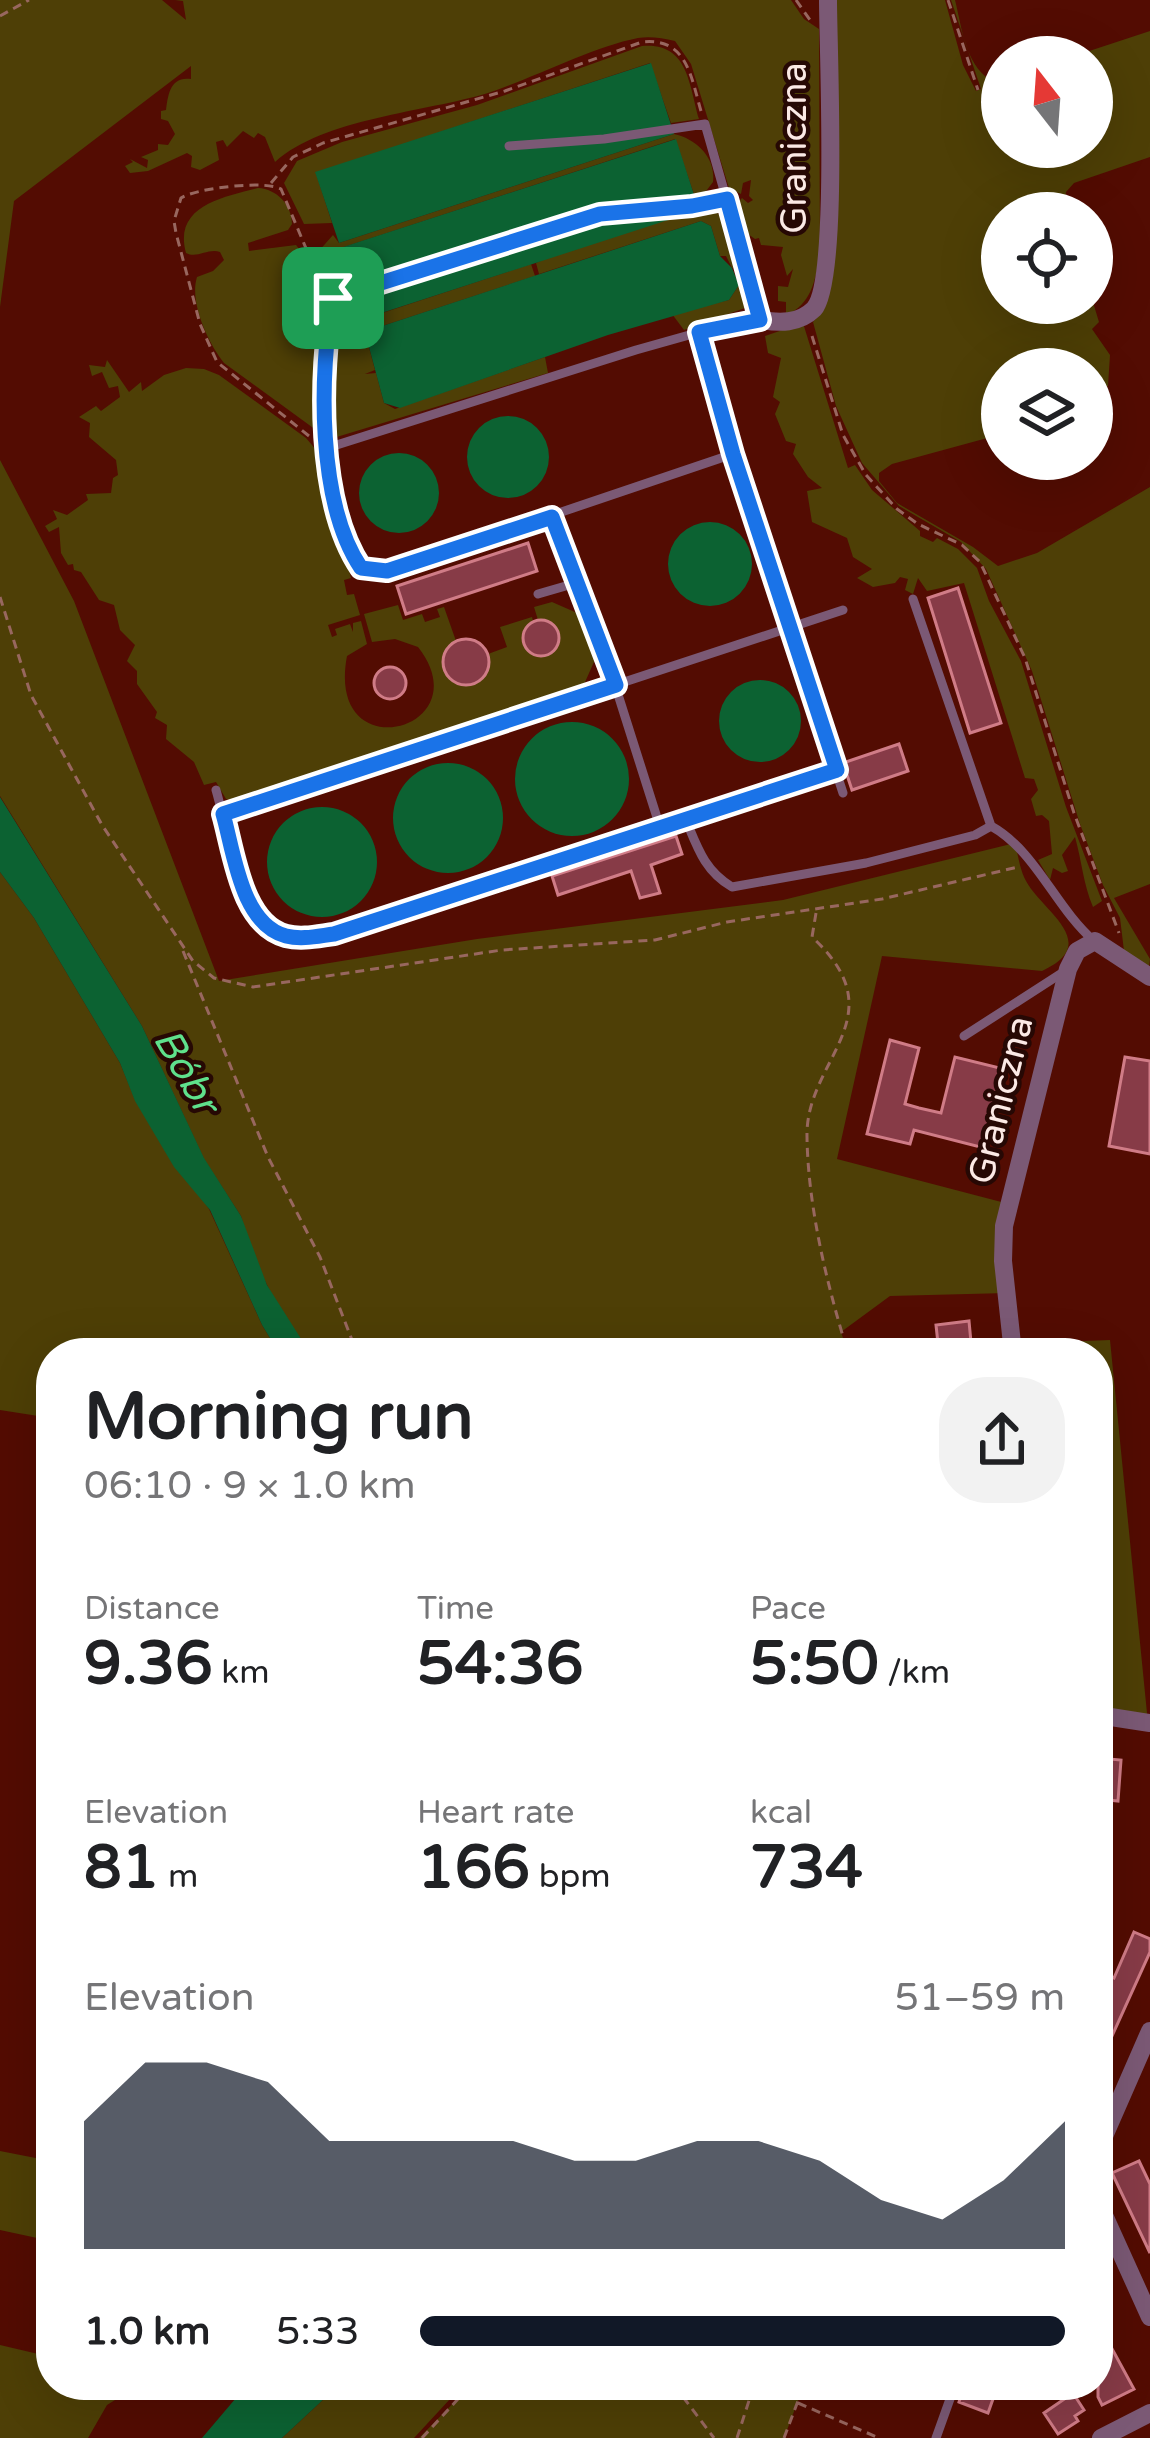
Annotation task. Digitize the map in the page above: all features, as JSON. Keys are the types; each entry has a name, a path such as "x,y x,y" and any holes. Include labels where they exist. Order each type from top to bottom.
{"street":[{"name":"Graniczna","path":"807,314 822,295 826,270 828,0"},
{"path":"760,320 788,322 807,314"},
{"name":"Graniczna","path":"1011,1338 1004,1226 1068,969 1077,951 1095,941"},
{"path":"1095,941 1150,977"},
{"path":"1113,1717 1150,1723"},
{"path":"1113,2116 1150,2031"},
{"path":"1113,2235 1150,2317"},
{"path":"1101,2438 1150,2413"}],"lane":[{"path":"324,449 699,332 760,320 705,124 604,139 509,146"},
{"path":"727,199 600,214 333,298 324,449 348,548 361,568 371,571 387,571 733,454"},
{"path":"699,332 733,454 843,793"},
{"path":"552,517 616,685 661,827"},
{"path":"764,538 780,532"},
{"path":"538,594 576,583"},
{"path":"913,599 991,826 1015,843 1069,919 1095,941"},
{"path":"223,814 843,610"},
{"path":"216,790 250,906 267,928 299,938 334,934 837,770"},
{"path":"686,820 714,876 732,887 866,863 975,835 991,826"},
{"path":"964,1036 1068,969"},
{"path":"936,2438 950,2400"}],"path":[{"path":"0,16 28,0"},
{"path":"948,0 978,91"},
{"path":"271,183 293,157 323,143 506,91 643,42 664,42 684,57 705,124"},
{"path":"324,449 217,362 200,324 176,233 177,204 188,193 271,183 281,189 323,290 333,298"},
{"path":"807,314 836,417 866,475 897,509 962,545 980,562 1031,675 1074,814 1118,923 1119,958"},
{"path":"816,910 812,937 833,956 847,993 847,1029 806,1112 823,1249 844,1338"},
{"path":"180,944 268,1157 320,1257 351,1338"},
{"path":"422,2438 457,2400"},
{"path":"685,2400 714,2438"},
{"path":"737,2438 749,2400"},
{"path":"784,2438 800,2400"},
{"path":"799,2403 879,2438"}],"shaded area":[{"path":"0,0 162,0 186,20 183,1 175,0 791,0 804,19 819,29 820,256 813,284 807,298 786,316 786,302 778,301 778,286 788,287 793,269 787,276 783,247 761,245 759,238 741,229 736,205 742,198 748,203 753,200 751,180 743,183 741,194 729,188 691,64 675,41 647,37 602,48 488,93 320,135 275,162 265,137 258,133 254,138 243,131 227,147 223,140 216,142 219,160 200,170 191,167 192,156 187,153 148,171 130,173 125,166 133,162 130,159 147,168 148,160 141,157 158,150 158,144 168,145 175,134 168,121 161,119 161,111 166,110 174,84 191,79 191,66 14,201 0,307"},
{"path":"834,0 945,0 963,65 976,91 981,89 981,168 1113,168 1113,43 1150,31 1150,157 1074,183 1066,192 981,192 981,324 1097,324 1092,329 1105,348 981,348 981,440 892,464 879,473 879,481 897,503 973,547 998,566 1037,553 1150,487 1150,884 1114,898 1150,959 1149,967 1124,951 1120,918 1080,824 1032,671 986,569 961,542 899,506 862,463 836,406 813,322 825,308 830,289"},
{"path":"642,46 669,51 678,58 699,119 671,123 650,63 316,173 332,223 304,224 284,183 297,161 342,142 477,105"},
{"path":"967,47 981,72 981,89"},
{"path":"651,63 674,134 339,243 315,172"},
{"path":"674,134 697,145 711,165 713,182 700,199 696,200 675,139 341,248 352,283 329,291 317,253 333,235 339,243"},
{"path":"676,139 699,210 363,319 340,248"},
{"path":"258,188 282,199 292,224 288,230 248,243 249,251 296,245 317,286 322,334 316,430 224,363 198,310 197,277 224,260 216,251 186,253 187,224 204,206"},
{"path":"712,209 728,227 740,254 747,283 745,308 684,330 672,314 729,300 745,283 737,281 744,279 736,276 742,271 734,272 741,266 732,268 726,256 720,256 711,226 701,221 539,274 536,263 640,217"},
{"path":"701,221 711,226 720,256 739,285 729,300 608,335 400,408 384,403 366,336 370,330"},
{"path":"531,264 535,276 370,330 366,336 375,370 365,374 376,373 384,403 395,409 545,357 548,373 330,439 337,307 342,301 356,296 364,319"},
{"path":"803,323 848,468 855,465 872,490 920,531 920,536 933,542 937,538 958,549 977,568 1021,661 1066,807 1102,901 1093,907 1075,837 1062,855 1068,871 1053,868 1050,880 1038,860 1052,854 1049,821 1036,816 1031,799 1038,790 1034,779 1025,778 964,583 927,591 918,578 913,594 905,590 908,579 900,577 895,583 873,587 857,578 872,569 853,557 847,538 812,522 807,491 822,488 793,454 796,444 786,441 775,414 780,402 773,397 781,358 768,353 765,336"},
{"path":"107,360 129,392 141,382 142,391 164,375 186,368 219,375 306,438 318,452 351,578 344,580 347,595 354,594 360,615 328,625 332,637 337,635 335,629 350,624 353,632 353,623 361,621 367,644 347,656 346,692 358,715 377,726 399,726 418,717 431,700 433,676 418,647 395,639 372,642 364,614 398,605 403,620 422,614 425,622 440,617 437,609 444,607 456,641 446,650 444,668 465,683 484,673 488,654 507,647 500,627 532,617 523,634 526,648 542,656 555,650 559,632 550,621 538,620 534,607 552,602 584,616 597,655 582,689 243,802 226,799 216,782 204,785 194,762 166,739 167,725 155,718 157,712 137,684 137,671 127,661 135,645 120,630 114,605 99,600 81,572 68,565 61,553 59,527 49,532 45,526 57,519 53,510 67,515 88,500 86,494 111,493 118,475 116,460 89,437 90,423 79,417 96,406 101,411 120,397 118,386 109,388 102,372 92,376 89,365 105,367"},
{"path":"508,416 537,428 549,457 537,486 508,498 479,486 467,457 479,428"},
{"path":"399,453 427,465 439,493 427,521 399,533 371,521 359,493 371,465"},
{"path":"0,460 74,601 219,981 477,939 783,900 1015,843 1026,881 1063,927 1067,949 1042,971 882,956 837,1159 1009,1204 1007,1293 890,1296 841,1332 843,1338 299,1338 273,1297 241,1216 204,1159 142,1026 0,796"},
{"path":"710,522 740,534 752,564 740,594 710,606 680,594 668,564 680,534"},
{"path":"760,680 789,692 801,721 789,750 760,762 731,750 719,721 731,692"},
{"path":"572,722 594,726 612,739 625,757 629,779 625,801 612,819 594,832 572,836 550,832 532,819 519,801 515,779 519,757 532,739 550,726"},
{"path":"448,763 469,767 487,779 499,797 503,818 499,839 487,857 469,869 448,873 427,869 409,857 397,839 393,818 397,797 409,779 427,767"},
{"path":"0,797 142,1026 204,1158 241,1216 267,1285 301,1338 270,1338 210,1210 174,1167 135,1101 120,1063 34,918 0,872"},
{"path":"322,807 343,811 361,823 373,841 377,862 373,883 361,901 343,913 322,917 301,913 283,901 271,883 267,862 271,841 283,823 301,811"},
{"path":"0,872 34,918 120,1063 134,1097 209,1209 270,1338 36,1338 36,1416 0,1410"},
{"path":"1113,1370 1148,1723 1113,1717"},
{"path":"0,2151 36,2158 36,2238 0,2230"},
{"path":"0,2345 36,2353 36,2400 115,2400 107,2405 88,2438 0,2438"},
{"path":"234,2400 323,2400 282,2438 202,2438"},
{"path":"323,2400 449,2400 414,2438 282,2438"},
{"path":"456,2400 798,2400 784,2438 419,2438"}],"building":[{"path":"528,543 537,571 406,614 397,586"},
{"path":"958,588 1001,723 970,733 928,598"},
{"path":"541,620 554,625 559,638 554,651 541,656 528,651 523,638 528,625"},
{"path":"466,639 482,646 489,662 482,678 466,685 450,678 443,662 450,646"},
{"path":"390,667 401,672 406,683 401,694 390,699 379,694 374,683 379,672"},
{"path":"899,744 908,771 852,790 843,763"},
{"path":"676,836 682,854 651,865 660,893 640,898 631,871 558,895 552,876"},
{"path":"890,1040 919,1048 905,1104 919,1108 941,1113 955,1057 1004,1069 984,1148 914,1130 910,1144 867,1134"},
{"path":"1125,1057 1150,1061 1150,1154 1109,1146"},
{"path":"969,1321 971,1338 937,1338 936,1325"},
{"path":"1113,1759 1121,1760 1118,1801 1113,1800"},
{"path":"1134,1932 1150,1939 1150,1952 1113,2034 1113,1978"},
{"path":"1139,2161 1150,2184 1150,2253 1113,2175"},
{"path":"1113,2350 1134,2389 1113,2400"},
{"path":"960,2400 993,2400 988,2413"},
{"path":"1063,2400 1078,2400 1084,2410 1075,2416 1078,2421 1058,2434 1044,2413"}],"route":[{"path":"727,199 760,320 699,332 733,454 837,770 334,934 299,938 267,928 250,906 223,814 616,685 552,517 387,571 361,568 348,548 323,440 333,298 600,214 727,199"}],"water label":[{"name":"Bóbr","path":"186,1071"}]}
